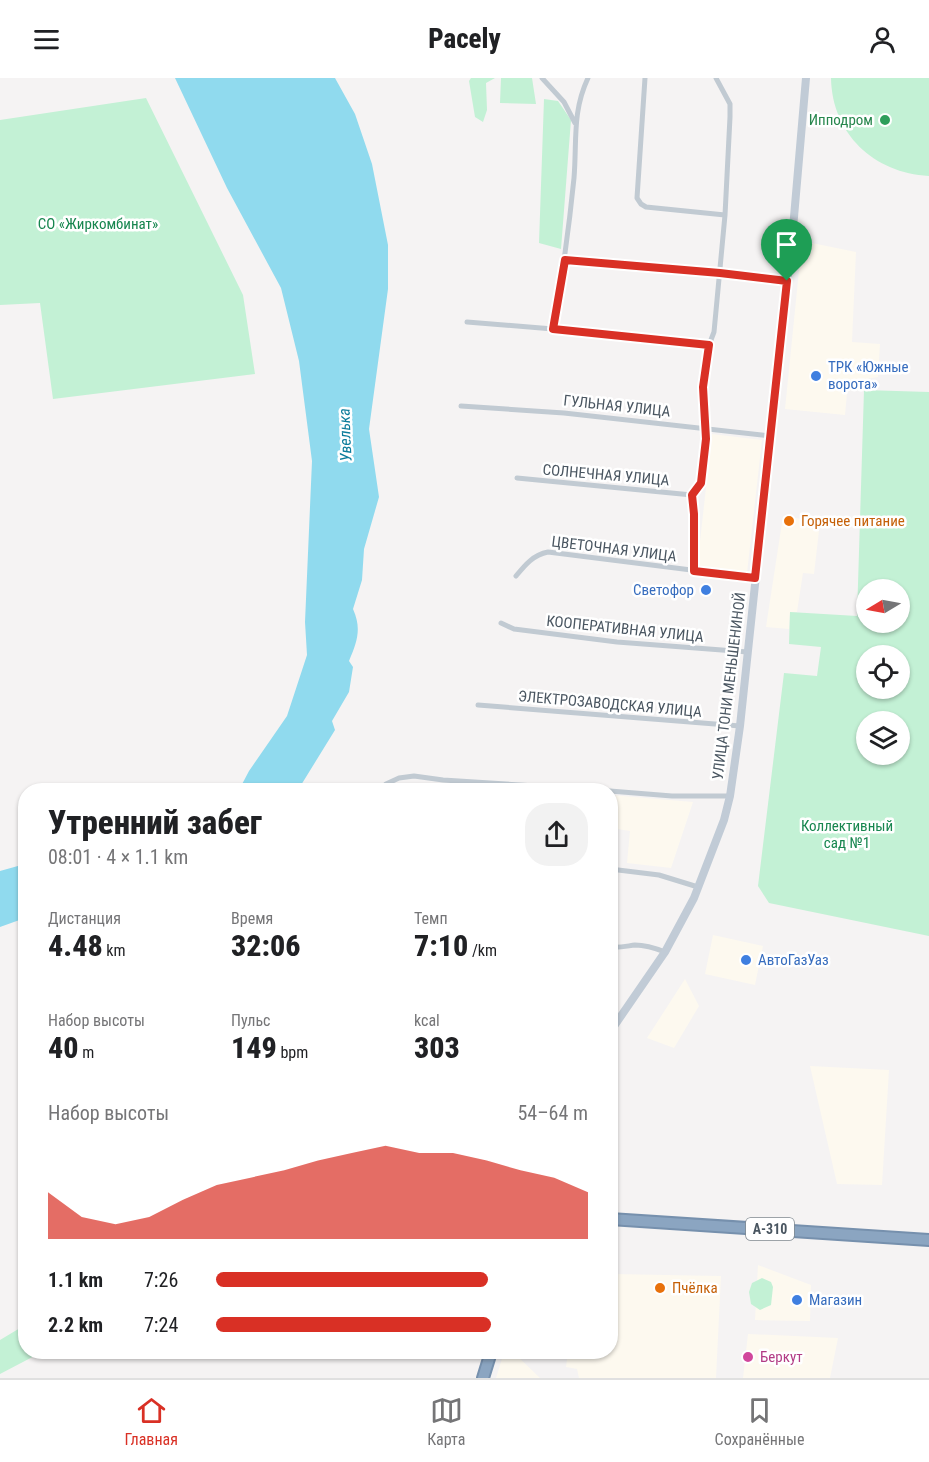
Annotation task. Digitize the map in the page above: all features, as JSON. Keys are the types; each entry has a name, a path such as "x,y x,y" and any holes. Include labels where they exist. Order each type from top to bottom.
{"highway":[{"name":"А-310","path":"618,1220 929,1240"},
{"path":"483,1378 489,1359"}],"main road":[{"name":"УЛИЦА ТОНИ МЕНЬШЕНИНОЙ","path":"618,1020 665,952 698,887 717,841 730,796 740,726 771,436 806,78"}],"street":[{"path":"542,78 564,102 576,124"},
{"path":"645,78 637,198 646,207 725,215"},
{"path":"694,571 692,495 701,483 706,439 703,387 709,345 714,332 720,273 730,104 716,78"},
{"path":"553,329 565,260 579,99 587,80"},
{"path":"565,260 787,281"},
{"path":"467,322 709,345"},
{"name":"ГУЛЬНАЯ УЛИЦА","path":"461,406 564,413 771,436"},
{"name":"СОЛНЕЧНАЯ УЛИЦА","path":"517,478 692,495"},
{"name":"ЦВЕТОЧНАЯ УЛИЦА","path":"516,576 528,562 539,554 548,552 755,578"},
{"name":"КООПЕРАТИВНАЯ УЛИЦА","path":"501,623 514,629 617,642 748,652"},
{"name":"ЭЛЕКТРОЗАВОДСКАЯ УЛИЦА","path":"478,705 740,726"},
{"path":"391,783 399,778 414,776 490,783"},
{"path":"618,792 672,796 730,796"},
{"path":"618,869 659,874 698,887"},
{"path":"618,948 651,946 665,952"}],"shaded area":[{"path":"802,241 856,252 852,342 880,344 878,377 848,382 845,415 785,409"},
{"path":"712,434 762,440 747,573 697,568"},
{"path":"783,516 820,522 814,574 803,573 797,612 790,612 789,629 766,627"},
{"path":"618,796 693,802 671,868 627,863 630,831 618,829"},
{"path":"713,935 763,946 755,985 705,974"},
{"path":"685,979 699,1006 674,1048 647,1038"},
{"path":"810,1066 889,1070 882,1185 837,1184"},
{"path":"758,1265 811,1285 810,1321 755,1320"},
{"path":"618,1274 721,1276 716,1378 579,1378 577,1369 566,1367 567,1359 618,1359"},
{"path":"748,1334 838,1338 830,1378 743,1378"},
{"path":"502,1359 520,1359 540,1378 496,1378"}],"green space":[{"path":"471,78 495,78 486,83 487,110 483,122 475,117 469,81"},
{"path":"501,78 532,78 536,104 500,103"},
{"name":"Ипподром","path":"831,78 929,78 929,176 891,167 860,147 848,133 839,117 833,98"},
{"name":"СО «Жиркомбинат»","path":"146,98 243,295 255,374 53,399 40,303 0,305 0,120"},
{"path":"544,99 558,101 571,120 561,249 539,243"},
{"name":"Коллективный сад №1","path":"864,390 929,392 929,936 769,903 758,886 784,673 817,676 821,647 789,644 790,612 856,616 856,633 910,633 910,579 858,579"},
{"path":"762,1278 771,1282 773,1287 771,1305 760,1310 751,1304 749,1292 752,1283"},
{"path":"18,1329 18,1359 29,1359 0,1374 0,1340"}],"water":[{"name":"Увелька","path":"175,78 335,78 355,114 372,164 388,245 388,289 369,429 379,497 364,549 362,580 353,609 358,629 349,661 353,667 349,692 332,721 335,730 302,783 243,783 287,716 307,655 305,622 312,461 299,361 281,288 227,188"},
{"path":"18,866 18,921 0,927 0,871"}],"place":[{"name":"Ипподром","path":"885,120"},
{"name":"ТРК «Южные ворота»","path":"816,376"},
{"name":"Горячее питание","path":"789,521"},
{"name":"Светофор","path":"706,590"},
{"name":"АвтоГазУаз","path":"746,960"},
{"name":"Пчёлка","path":"660,1288"},
{"name":"Магазин","path":"797,1300"},
{"name":"Беркут","path":"748,1357"}],"route":[{"path":"565,260 787,281 755,578 694,571 692,495 701,483 706,439 703,387 709,345 553,329 565,260"}]}
